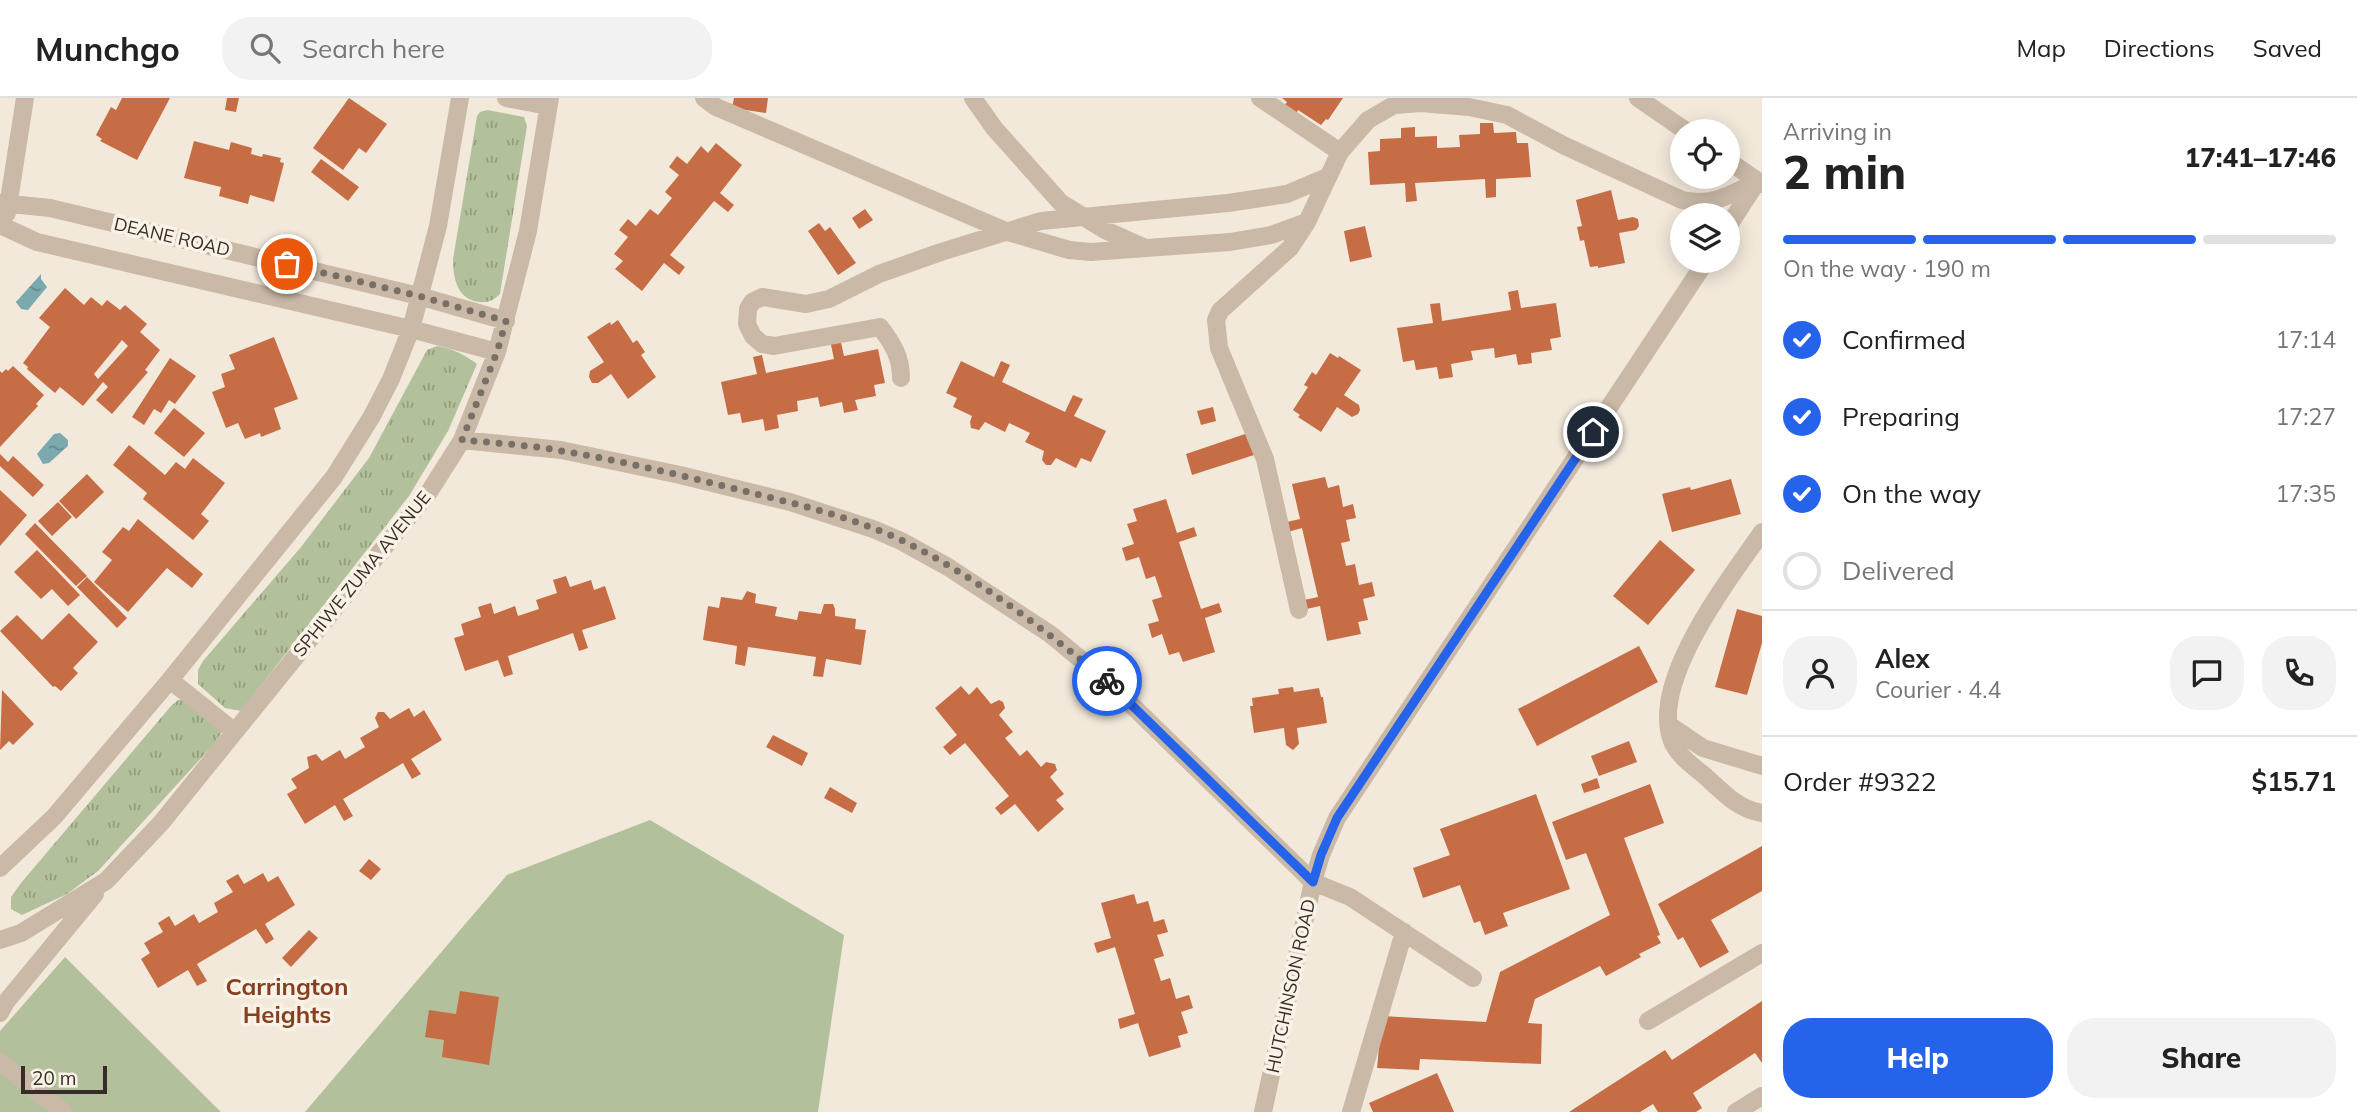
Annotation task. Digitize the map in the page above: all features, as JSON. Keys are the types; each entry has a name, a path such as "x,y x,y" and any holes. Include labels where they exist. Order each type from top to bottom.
{"street":[{"path":"1,231 25,98"},
{"path":"0,868 54,817 170,680 334,477 372,416 391,379 411,329 438,226 460,98"},
{"path":"506,98 549,102"},
{"path":"704,98 726,112 1008,232 1069,250 1091,252 1230,242 1271,235 1307,222"},
{"path":"973,98 994,128 1061,203 1080,216 1147,248"},
{"path":"1260,98 1340,152"},
{"path":"1638,98 1670,120"},
{"name":"SPHIWE ZUMA AVENUE","path":"0,940 21,933 106,881 161,823 429,492 462,440 497,352 528,231 549,102"},
{"path":"1299,610 1265,459 1219,348 1216,320 1220,311 1290,248 1307,222 1340,152 1368,120 1394,105 1421,103 1469,107 1507,115 1563,145 1682,200 1698,204 1713,203 1761,180"},
{"path":"1740,168 1761,180"},
{"path":"901,378 901,362 892,342 880,327 774,346 762,344 753,336 747,324 748,309 752,302 762,297 806,304 829,299 879,274 1041,221 1228,203 1287,194 1327,177"},
{"path":"1740,210 1761,180"},
{"name":"DEANE ROAD","path":"5,203 50,208 419,296 506,321"},
{"name":"DEANE ROAD","path":"1,231 37,242 411,329 497,352"},
{"name":"HUTCHINSON ROAD","path":"1264,1112 1313,882 1337,818 1698,273"},
{"path":"462,440 561,450 680,475 790,502 901,541 948,567 1050,634 1107,681 1313,882 1350,897 1473,978"},
{"path":"1762,532 1710,607 1681,663 1669,701 1672,741 1679,754 1737,805 1762,813"},
{"path":"170,680 235,732"},
{"path":"1669,725 1703,748 1762,766"},
{"path":"0,1013 6,1002 106,881"},
{"path":"1351,1112 1404,932"},
{"path":"1648,1021 1762,953"},
{"path":"1,1059 63,1112"},
{"path":"1735,1112 1762,1098"},
{"path":"1756,1112 1762,1098"}],"green space":[{"path":"487,110 524,117 527,126 500,294 491,301 483,302 472,300 461,293 455,280 453,259 477,116"},
{"path":"437,346 458,352 477,364 448,431 409,496 241,711 225,708 198,684 198,670 203,661 301,547 369,458 427,350"},
{"path":"178,700 184,700 222,732 214,744 98,871 67,894 22,915 11,909 11,897 21,883"},
{"path":"650,820 844,935 818,1112 305,1112 507,875"},
{"path":"65,957 221,1112 0,1112 0,1031"}],"water":[{"path":"41,274 47,287 28,310 21,309 16,302"},
{"path":"60,433 68,440 68,446 49,463 43,464 37,454 54,434"}],"building":[{"path":"122,98 170,98 137,160 100,141 102,139 96,135 111,107 116,110"},
{"path":"227,98 239,98 236,112 225,110"},
{"path":"349,98 387,124 366,153 359,148 343,170 313,148"},
{"path":"734,98 768,98 766,113 732,108"},
{"path":"1282,98 1343,98 1328,120 1321,125 1298,110 1296,114 1284,106 1287,102"},
{"path":"1480,123 1493,123 1494,133 1516,132 1517,143 1528,143 1531,177 1496,179 1496,197 1486,198 1485,179 1415,183 1417,201 1406,202 1405,183 1370,185 1368,152 1380,151 1380,139 1401,138 1401,128 1415,127 1415,137 1437,136 1437,148 1460,147 1459,135 1480,134"},
{"path":"194,141 229,150 231,142 252,148 251,154 281,158 280,162 284,163 274,202 250,195 248,204 219,196 221,187 184,178"},
{"path":"716,143 742,165 720,193 734,205 728,212 714,201 670,255 685,267 679,275 664,263 642,291 615,269 623,261 614,254 628,237 619,230 628,219 636,226 650,209 658,215 672,198 665,192 679,175 669,167 677,156 687,164 701,146 708,153"},
{"path":"321,159 359,187 348,201 311,172"},
{"path":"1611,190 1618,220 1633,217 1638,219 1639,226 1636,230 1619,233 1625,263 1590,267 1584,240 1580,241 1577,227 1582,226 1576,200"},
{"path":"865,209 873,220 859,229 852,218"},
{"path":"819,223 825,231 830,227 856,263 838,275 808,231"},
{"path":"1365,226 1372,257 1350,262 1344,231"},
{"path":"65,288 84,305 91,297 102,306 107,300 120,310 125,305 147,324 140,332 160,350 145,370 148,372 112,414 96,400 108,387 103,382 83,406 60,387 55,393 27,369 23,363 50,327 39,318","holes":["122,340 128,346 98,379 94,374"]},
{"path":"1518,290 1521,308 1556,303 1561,337 1550,339 1552,350 1531,353 1532,363 1518,365 1516,354 1495,358 1494,348 1471,351 1473,360 1451,364 1453,377 1439,379 1437,367 1416,370 1414,360 1403,362 1397,328 1433,323 1430,304 1440,303 1442,321 1511,310 1508,292"},
{"path":"618,320 633,343 637,340 645,352 641,355 656,377 628,399 611,374 598,383 592,383 589,377 590,371 604,362 587,337"},
{"path":"274,337 298,399 274,408 281,429 261,437 260,433 245,439 238,423 226,428 212,392 225,387 221,374 235,369 229,355"},
{"path":"840,338 844,356 878,349 885,383 874,385 876,396 855,400 858,410 844,413 842,402 820,407 818,397 797,401 798,411 777,415 779,428 765,431 763,419 742,423 740,413 728,415 721,382 757,374 753,357 762,355 766,373 834,359 830,340"},
{"path":"1330,353 1361,370 1344,395 1359,405 1360,410 1352,417 1337,407 1321,432 1298,417 1300,415 1293,410 1308,387 1304,385 1312,372 1316,375"},
{"path":"170,358 196,376 175,404 169,400 161,413 154,409 144,425 132,417"},
{"path":"961,361 994,377 1001,361 1010,365 1002,382 1065,412 1073,395 1083,399 1074,416 1106,431 1091,462 1081,458 1076,468 1056,458 1051,465 1046,465 1042,460 1044,451 1025,442 1030,433 1009,423 1005,432 985,422 979,430 971,428 972,416 953,407 957,398 946,393"},
{"path":"13,366 44,395 36,404 38,406 0,447 0,371 8,371"},
{"path":"1213,407 1216,421 1201,425 1197,411"},
{"path":"174,408 205,433 184,457 154,433"},
{"path":"1248,433 1254,455 1192,475 1186,454"},
{"path":"129,445 165,475 176,462 185,469 193,458 225,483 201,514 209,521 193,540 143,499 147,493 113,465"},
{"path":"0,454 8,462 13,456 44,485 33,497 0,466"},
{"path":"87,474 104,492 76,519 59,501"},
{"path":"1325,477 1328,488 1339,485 1343,507 1353,504 1356,518 1346,520 1350,541 1341,543 1346,566 1355,564 1359,585 1372,582 1375,596 1363,599 1368,620 1358,622 1361,634 1327,641 1320,606 1302,610 1300,601 1318,597 1302,528 1284,533 1282,523 1300,519 1292,484"},
{"path":"1731,479 1741,514 1672,532 1662,494 1690,487 1691,490"},
{"path":"0,490 27,515 0,546"},
{"path":"1166,499 1177,533 1194,527 1197,536 1179,542 1201,609 1219,603 1222,612 1205,618 1215,652 1183,662 1179,652 1169,655 1162,634 1152,638 1148,624 1159,621 1152,600 1162,597 1155,576 1146,579 1139,557 1126,561 1122,548 1134,544 1127,524 1137,521 1133,509"},
{"path":"58,502 72,517 52,536 38,521"},
{"path":"138,519 203,574 192,588 167,568 128,612 94,582 112,560 102,552 123,527 129,531"},
{"path":"35,523 87,576 76,586 25,534"},
{"path":"1660,540 1695,570 1648,625 1613,596"},
{"path":"37,550 80,595 68,606 52,589 41,599 14,572"},
{"path":"566,576 570,587 591,580 594,590 605,586 616,619 582,630 588,648 579,651 573,633 508,656 513,674 504,677 498,660 465,671 454,638 464,635 461,624 481,617 478,607 491,603 494,614 515,606 518,616 539,609 536,600 557,593 553,580"},
{"path":"87,577 127,618 117,628 77,587"},
{"path":"747,591 756,594 755,603 777,607 775,616 797,620 799,611 821,614 824,604 833,604 835,616 856,619 855,629 866,630 861,665 826,659 823,677 813,676 816,657 748,647 745,666 735,664 737,646 703,640 708,606 719,608 721,597 742,600"},
{"path":"1737,609 1762,616 1762,643 1747,695 1715,687"},
{"path":"69,613 98,642 73,668 78,673 61,691 53,687 0,631 17,615 42,640"},
{"path":"1639,646 1658,682 1537,746 1518,709"},
{"path":"961,686 969,695 977,687 991,704 999,700 1003,702 1005,708 999,715 1013,732 1005,738 1020,756 1027,750 1041,767 1046,762 1055,764 1057,770 1050,777 1064,794 1056,800 1064,809 1038,832 1015,804 1001,815 995,808 1009,796 965,743 950,755 943,747 957,735 935,708"},
{"path":"1293,687 1294,692 1319,688 1327,723 1297,728 1299,744 1293,750 1286,745 1284,728 1254,733 1250,706 1253,706 1252,698 1279,694 1278,689"},
{"path":"2,690 34,724 13,745 9,741 0,750"},
{"path":"409,708 414,717 424,710 442,740 411,759 421,774 412,779 403,763 343,799 353,816 344,821 335,805 305,824 287,794 297,788 291,779 309,768 307,757 316,754 322,761 340,750 345,759 365,747 360,738 379,727 375,718 378,712 384,712 390,719"},
{"path":"773,735 808,753 802,766 766,747"},
{"path":"1629,741 1637,762 1599,776 1591,756"},
{"path":"1597,778 1600,788 1584,793 1581,784"},
{"path":"1650,784 1664,823 1624,838 1661,943 1606,976 1600,966 1535,999 1528,1023 1542,1024 1541,1064 1420,1059 1419,1070 1377,1068 1382,1016 1486,1022 1500,972 1610,915 1586,853 1566,860 1552,822"},
{"path":"830,787 857,803 852,813 824,798"},
{"path":"1536,794 1570,889 1503,913 1508,926 1485,935 1480,921 1474,923 1460,885 1423,898 1413,868 1450,855 1440,829"},
{"path":"1762,846 1762,891 1711,920 1729,952 1700,968 1683,937 1678,940 1658,904"},
{"path":"369,859 381,869 371,880 359,871"},
{"path":"263,873 268,882 278,876 295,905 265,924 274,939 266,944 256,929 197,964 207,981 197,986 188,970 158,988 141,959 150,953 144,943 163,932 158,923 169,916 175,926 194,914 199,923 218,912 214,903 233,892 226,881 238,874 244,884"},
{"path":"1134,894 1137,904 1148,901 1154,922 1164,919 1168,932 1157,935 1164,956 1154,959 1161,981 1170,978 1176,999 1189,995 1193,1008 1181,1012 1188,1033 1178,1036 1181,1047 1149,1057 1138,1023 1120,1029 1118,1019 1135,1014 1115,947 1097,953 1094,943 1111,938 1101,903"},
{"path":"309,930 318,938 291,967 282,958"},
{"path":"460,991 499,997 489,1065 442,1057 444,1040 425,1037 429,1010 456,1014"},
{"path":"1762,1001 1762,1063 1755,1053 1693,1093 1702,1108 1696,1112 1658,1112 1653,1104 1640,1112 1569,1112 1665,1050 1672,1060"},
{"path":"1437,1073 1454,1112 1373,1112 1369,1103"}],"way so far":[{"path":"287,264 419,296 506,321 497,352 462,440 561,450 680,475 790,502 873,529 948,567 1014,609 1050,634 1107,681"}],"district":[{"name":"Carrington Heights","path":"287,1001"}],"route":[{"path":"1107,681 1313,882 1328,835 1337,818 1593,432"}]}
